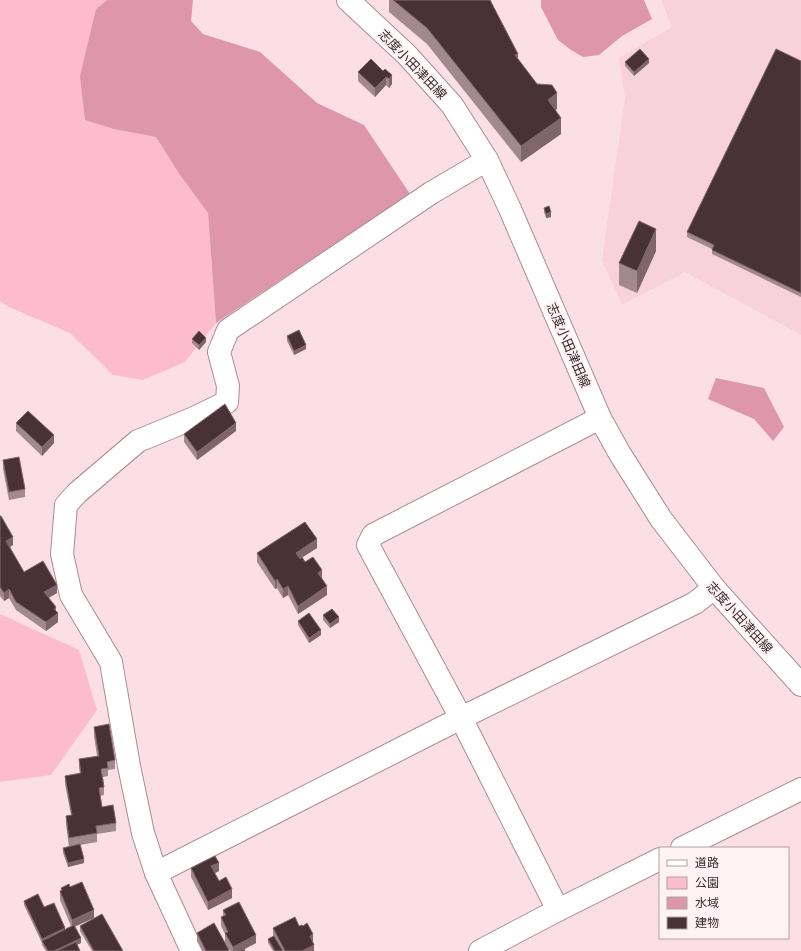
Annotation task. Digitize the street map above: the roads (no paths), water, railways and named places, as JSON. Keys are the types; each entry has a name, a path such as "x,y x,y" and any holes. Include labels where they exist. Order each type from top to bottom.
{"street":[{"name":"志度小田津田線","path":"348,0 407,55 452,105 487,160 510,209 600,418 620,454 662,519 714,588 801,685"},
{"path":"192,951 156,873 143,833 132,781 111,662 71,595 62,554 66,505 77,493 138,441 194,418 227,402 228,386 219,352 228,330 432,193 487,160"},
{"path":"558,910 461,718 368,545 373,535 600,418"},
{"path":"156,873 461,718 695,603 714,588"},
{"path":"684,847 801,789"},
{"path":"480,951 659,860"}],"water":[{"path":"107,0 193,0 191,21 203,34 260,52 317,103 364,125 410,194 216,323 208,213 180,175 156,137 114,129 85,120 80,76 96,9"},
{"path":"541,0 644,0 652,19 622,36 599,55 583,57 558,40 541,7"},
{"path":"716,378 764,388 784,427 773,441 754,419 708,399"}]}
